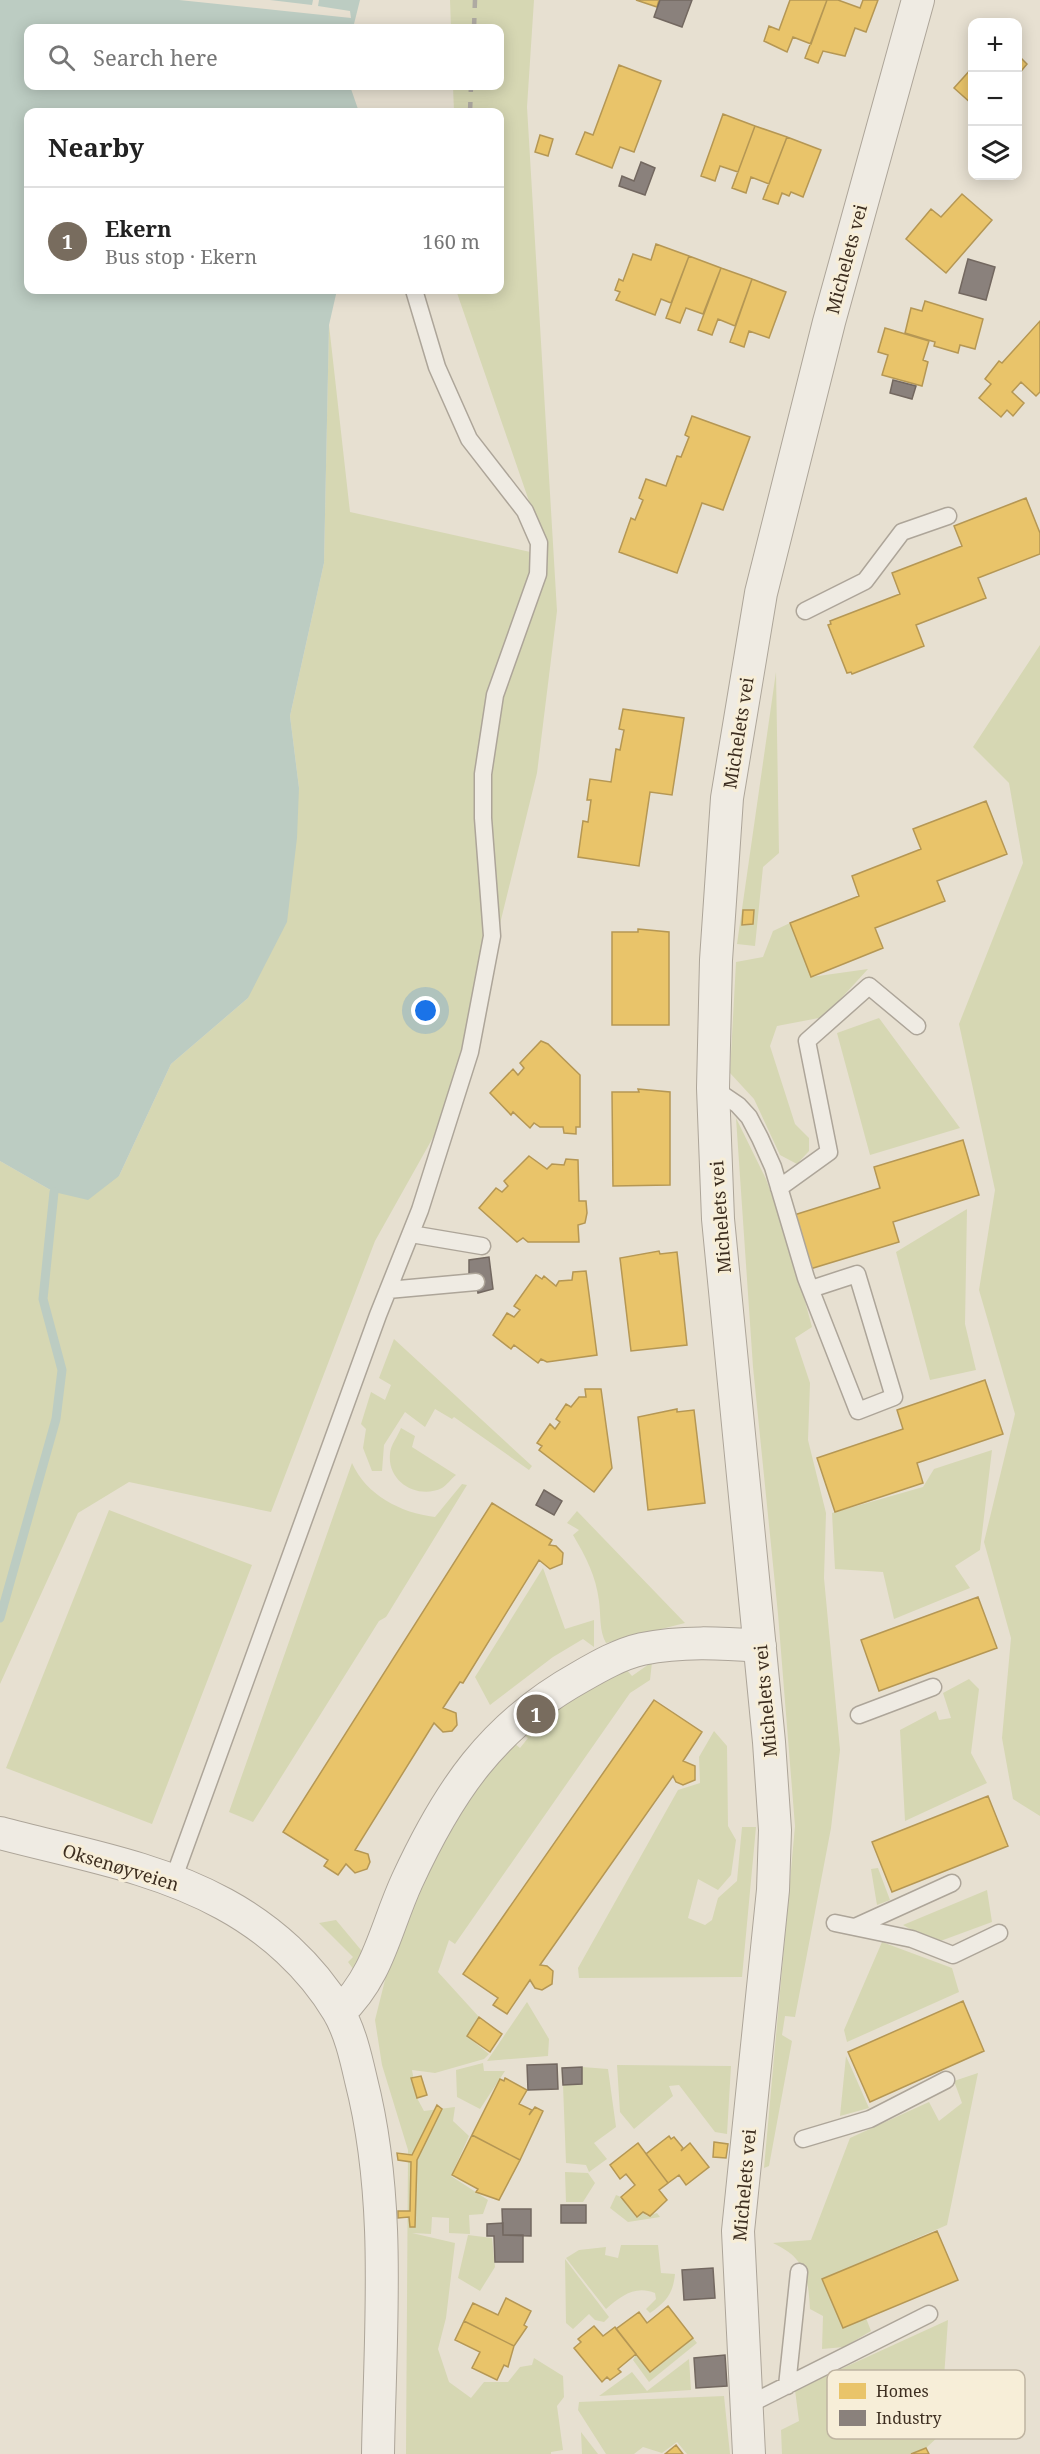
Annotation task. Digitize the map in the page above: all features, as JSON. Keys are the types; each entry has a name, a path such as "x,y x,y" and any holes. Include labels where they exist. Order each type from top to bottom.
{"street":[{"name":"Michelets vei","path":"749,2454 738,2231 772,1902 775,1830 760,1646 718,1226 713,1088 716,960 727,798 761,593 829,322 918,0"},
{"path":"339,2013 358,1995 371,1971 402,1892 431,1828 466,1774 506,1729 546,1696 604,1663 640,1650 673,1644 720,1643 760,1646"},
{"name":"Oksenøyveien","path":"0,1833 173,1880 223,1904 258,1925 294,1956 339,2013 356,2058 370,2115 376,2167 381,2249 378,2454"}],"lane":[{"path":"173,1880 388,1290 411,1234 470,1052 492,936 483,818 483,774 495,695 538,574 539,543 525,512 469,439 437,367 415,294"},
{"path":"805,611 865,581 902,532 948,516"},
{"path":"779,1188 828,1152 807,1041 869,986 917,1026"},
{"path":"713,1088 738,1105 750,1117 773,1167 811,1289 858,1411 894,1397 857,1274 811,1289"},
{"path":"411,1234 482,1246"},
{"path":"388,1290 476,1282"},
{"path":"859,1715 933,1687"},
{"path":"855,1927 952,1883"},
{"path":"835,1923 912,1940 953,1955 999,1933"},
{"path":"803,2139 870,2119 946,2080"},
{"path":"787,2386 800,2272"},
{"path":"746,2406 929,2314"}],"green space":[{"path":"450,0 534,0 527,107 557,611 537,773 459,1091 375,1241 271,1512 129,1482 78,1513 0,1684 0,1161 54,1192 119,1176 171,1064 248,998 299,788 290,716 324,563 329,325 350,512 548,556 457,294 504,294 504,108 454,108 453,90 504,90 504,24 451,24"},
{"path":"1040,645 1040,1816 1013,1799 1002,1738 1011,1638 984,1542 1015,1414 979,1290 995,1190 959,1024 1023,863 1009,783 973,747"},
{"path":"776,672 779,853 763,867 755,946 737,944"},
{"path":"790,923 811,977 868,969 824,1017 777,1026 770,1046 795,1124 809,1138 809,1151 797,1164 780,1155 754,1099 730,1073 736,962 763,957 773,931"},
{"path":"879,1018 960,1128 870,1155 837,1033"},
{"path":"736,1118 766,1179 790,1246 812,1327 795,1338 810,1383 808,1440 826,1513 824,1578 840,1750 831,1828 795,2017 785,2016 782,2035 792,2041 769,2166 764,2168 795,1826 778,1614 753,1367"},
{"path":"967,1209 965,1324 976,1370 930,1380 896,1252"},
{"path":"394,1339 532,1466 529,1470 454,1417 452,1419 435,1409 425,1427 405,1412 384,1445 382,1471 372,1471 363,1448 366,1429 361,1424 371,1392 385,1400 391,1385 379,1378"},
{"path":"401,1428 415,1436 412,1447 456,1475 444,1487 423,1492 414,1490 406,1486 393,1473 390,1451"},
{"path":"992,1450 980,1550 955,1566 970,1588 894,1619 883,1572 835,1569 832,1513 923,1487 934,1469"},
{"path":"352,1463 358,1474 375,1493 397,1507 422,1515 435,1517 462,1484 467,1485 386,1617 379,1621 253,1822 229,1812"},
{"path":"109,1510 252,1565 152,1824 6,1768"},
{"path":"577,1511 685,1623 606,1643 601,1628 596,1583 573,1535 579,1530 567,1523"},
{"path":"543,1568 565,1629 594,1620 594,1647 583,1639 553,1657 490,1705 475,1677"},
{"path":"652,1662 650,1680 630,1693 455,1944 449,1940 438,1972 479,2017 467,2036 489,2054 484,2059 435,2073 412,2070 417,2098 424,2111 455,2107 453,2121 469,2136 451,2176 488,2200 483,2214 469,2215 470,2234 449,2233 449,2218 432,2217 431,2234 412,2233 455,2243 446,2318 438,2349 449,2382 471,2398 484,2382 508,2382 520,2367 532,2365 534,2358 563,2376 564,2397 557,2406 563,2450 551,2452 551,2454 406,2454 408,2150 382,2065 375,2020 391,1956 437,1845 473,1786 514,1743 520,1748 528,1738 519,1731 625,1668 632,1676"},
{"path":"969,1679 979,1689 971,1753 987,1783 905,1821 900,1730 936,1711 939,1720 951,1718 943,1693"},
{"path":"714,1731 727,1746 728,1826 736,1840 731,1875 718,1890 698,1879 688,1918 705,1925 712,1920 718,1898 737,1881 742,1827 756,1827 742,1977 579,1978 578,1968 678,1790 700,1783 699,1757"},
{"path":"878,1868 890,1900 877,1905 871,1869"},
{"path":"987,1890 992,1922 935,1943 903,1925"},
{"path":"336,1920 366,1956 354,1970 348,1962 353,1957 319,1923"},
{"path":"882,1942 952,1968 959,1992 847,2042 844,2030"},
{"path":"527,2002 549,2039 548,2056 487,2061"},
{"path":"846,2056 869,2108 840,2116"},
{"path":"483,2063 484,2071 505,2071 480,2109 457,2097 456,2070"},
{"path":"617,2065 731,2066 727,2134 715,2132 679,2085 669,2086 673,2096 634,2129 620,2112"},
{"path":"582,2067 608,2069 616,2127 594,2143 607,2159 589,2172 586,2165 566,2163 563,2085 582,2084"},
{"path":"978,2073 947,2225 822,2279 843,2328 866,2318 871,2331 844,2347 822,2349 823,2316 810,2309 808,2286 803,2269 792,2255 773,2243 811,2240 850,2138 929,2102 939,2121 962,2103 954,2081"},
{"path":"565,2172 588,2173 595,2183 583,2202 566,2202"},
{"path":"616,2195 621,2197 636,2217 643,2212 647,2216 657,2213 660,2217 628,2222 610,2208"},
{"path":"468,2235 492,2238 495,2267 480,2291 458,2278"},
{"path":"621,2245 658,2245 661,2273 675,2274 668,2297 650,2313 646,2309 656,2299 655,2293 641,2290 629,2293 606,2309 566,2258 579,2250 606,2247 605,2255 618,2258"},
{"path":"565,2259 609,2317 604,2322 595,2320 589,2314 573,2329 566,2323"},
{"path":"948,2320 945,2370 839,2370"},
{"path":"693,2338 697,2343 649,2382 633,2360 636,2354 651,2372"},
{"path":"689,2359 691,2390 599,2396 632,2372 647,2391"},
{"path":"827,2375 827,2439 936,2439 926,2448 911,2454 782,2454 781,2430 799,2421 795,2390"},
{"path":"724,2396 730,2454 687,2454 677,2442 662,2453 643,2447 634,2454 606,2454 578,2410 579,2402"},
{"path":"581,2432 598,2454 582,2454"}],"shaded area":[{"path":"0,0 360,0 354,24 24,24 24,90 351,90 358,108 24,108 24,294 336,294 329,325 324,563 290,716 299,788 297,838 287,922 248,998 171,1064 119,1176 88,1200 54,1192 0,1161"}],"pier":[{"path":"179,0 270,0 312,5 313,0 319,0 318,6 350,11 351,18"}],"building: Homes":[{"path":"636,0 659,0 657,7"},
{"path":"790,0 827,0 811,44 793,37 787,52 764,41 769,26 779,30"},
{"path":"827,0 838,0 860,8 863,0 878,0 866,32 855,28 845,56 823,51 818,63 805,58"},
{"path":"1022,59 1027,64 1022,70"},
{"path":"619,65 661,81 634,152 620,147 612,168 576,154 585,132 593,135"},
{"path":"968,72 968,100 954,88"},
{"path":"723,114 755,126 738,172 720,166 715,181 701,176"},
{"path":"755,126 787,137 769,184 751,177 746,193 732,188"},
{"path":"540,135 553,139 548,156 535,152"},
{"path":"787,137 821,150 803,197 791,192 789,196 782,193 778,204 763,199"},
{"path":"962,194 992,220 946,273 906,239 931,209 941,217"},
{"path":"656,244 689,256 671,303 661,299 655,315 616,300 620,292 615,290 619,279 623,281 633,254 651,260"},
{"path":"689,256 721,268 703,314 686,308 680,323 666,318"},
{"path":"721,268 752,279 735,326 718,319 712,335 698,330"},
{"path":"752,279 786,292 769,338 749,331 744,347 730,342"},
{"path":"925,301 983,319 975,349 960,345 958,353 934,346 935,342 905,333 911,308 922,311"},
{"path":"1040,321 1040,392 1036,396 1021,382 1012,392 1024,403 1013,416 1007,410 1001,417 979,398 991,384 985,379 999,361 1002,363"},
{"path":"885,328 929,341 923,360 928,362 922,386 882,375 888,355 878,352"},
{"path":"692,416 750,437 723,510 702,503 677,573 619,552 631,518 635,520 643,500 639,498 646,479 666,486 677,456 681,457 689,437 685,435"},
{"path":"1026,498 1040,533 1040,554 978,578 986,598 916,625 924,646 852,674 847,673 828,625 831,624 830,621 900,594 892,573 962,546 954,526"},
{"path":"623,709 684,718 672,795 650,792 639,866 578,857 583,821 588,822 591,800 587,800 590,779 611,782 616,749 620,750 624,730 619,729"},
{"path":"986,801 1007,854 937,881 945,901 875,928 883,948 811,977 790,923 859,896 852,876 921,849 913,829"},
{"path":"743,910 754,910 753,924 742,925"},
{"path":"638,929 669,932 669,1025 612,1025 612,932 638,932"},
{"path":"541,1041 548,1044 580,1075 580,1127 576,1127 576,1134 564,1133 563,1127 540,1127 534,1123 530,1128 513,1112 511,1115 490,1093 513,1069 518,1075 524,1068 520,1063"},
{"path":"638,1089 670,1092 670,1185 613,1186 612,1092 639,1092"},
{"path":"963,1140 979,1195 893,1222 899,1242 810,1269 794,1215 880,1188 874,1167"},
{"path":"529,1156 547,1169 552,1164 564,1165 566,1159 578,1160 579,1201 586,1201 587,1213 585,1223 578,1225 579,1242 528,1242 523,1238 517,1242 479,1208 496,1188 502,1192 508,1186 504,1181"},
{"path":"659,1251 660,1254 677,1252 687,1345 631,1351 620,1258"},
{"path":"586,1271 597,1355 547,1362 541,1359 538,1363 514,1345 511,1349 493,1335 507,1313 514,1317 520,1310 514,1306 536,1275 542,1279 544,1276 556,1286 559,1281 572,1280 573,1272"},
{"path":"985,1380 1003,1434 917,1463 923,1483 835,1512 817,1458 903,1429 897,1410"},
{"path":"585,1389 601,1389 612,1468 594,1492 539,1450 542,1446 537,1443 550,1424 555,1429 560,1422 556,1419 566,1404 571,1407 579,1397 586,1397"},
{"path":"677,1409 677,1412 694,1410 705,1503 648,1510 638,1417"},
{"path":"492,1503 552,1540 549,1545 556,1546 563,1553 562,1564 550,1569 539,1560 463,1683 460,1682 443,1708 456,1713 457,1725 452,1731 443,1732 434,1723 355,1850 368,1854 370,1862 367,1869 355,1873 346,1864 338,1875 324,1866 328,1860 283,1832"},
{"path":"978,1597 997,1648 879,1691 861,1640"},
{"path":"654,1700 702,1732 683,1761 695,1766 695,1780 683,1785 676,1782 673,1776 540,1965 547,1966 553,1971 552,1984 542,1990 535,1988 530,1980 507,2014 493,2005 498,1998 463,1974"},
{"path":"988,1796 1008,1846 892,1892 872,1842"},
{"path":"963,2001 984,2051 870,2102 848,2052"},
{"path":"479,2017 502,2034 490,2052 467,2036"},
{"path":"421,2076 427,2095 417,2098 411,2078"},
{"path":"505,2078 527,2090 519,2104 532,2110 529,2115 535,2107 543,2111 520,2160 472,2135 500,2079 504,2081"},
{"path":"437,2105 442,2109 417,2160 415,2227 410,2227 409,2217 398,2218 398,2211 410,2211 411,2162 398,2160 397,2153 412,2155"},
{"path":"472,2135 520,2160 499,2200 476,2192 478,2189 452,2175"},
{"path":"669,2136 671,2139 674,2137 683,2148 681,2151 690,2143 709,2167 686,2185 679,2175 668,2183 646,2154"},
{"path":"714,2142 728,2144 726,2158 713,2157"},
{"path":"638,2143 668,2183 659,2190 667,2200 650,2216 643,2212 637,2217 621,2197 635,2185 626,2174 620,2179 610,2165"},
{"path":"937,2231 958,2280 843,2328 822,2279"},
{"path":"506,2298 531,2311 524,2325 527,2327 514,2346 464,2321 473,2303 498,2315"},
{"path":"668,2306 693,2338 650,2372 616,2329 639,2312 647,2323"},
{"path":"464,2321 514,2346 508,2367 504,2365 497,2380 472,2368 480,2352 455,2340"},
{"path":"594,2326 603,2336 615,2327 636,2354 618,2369 621,2372 610,2380 607,2377 602,2382 574,2348 581,2342 578,2339"},
{"path":"676,2445 683,2454 665,2454"},
{"path":"926,2448 929,2454 911,2454"}],"building: Industry":[{"path":"660,0 692,0 682,27 654,17"},
{"path":"641,162 655,168 645,195 619,186 622,176 634,181"},
{"path":"968,259 995,267 986,300 959,293"},
{"path":"893,380 916,386 912,399 890,393"},
{"path":"489,1257 493,1289 478,1293 476,1282 469,1275 469,1260"},
{"path":"544,1490 562,1501 554,1515 536,1505"},
{"path":"557,2064 558,2089 528,2090 527,2065"},
{"path":"582,2067 582,2084 563,2085 562,2068"},
{"path":"561,2205 586,2205 586,2223 561,2223"},
{"path":"502,2209 531,2209 531,2236 503,2235"},
{"path":"503,2223 503,2235 523,2235 523,2262 495,2262 494,2236 487,2236 487,2224"},
{"path":"713,2268 715,2298 684,2300 682,2270"},
{"path":"725,2355 727,2386 696,2388 694,2358"}],"waterway":[{"path":"0,1618 56,1419 62,1370 43,1299 54,1192"}],"railway":[{"path":"474,24 475,0"},
{"path":"470,108 471,90"}],"place":[{"name":"Ekern","path":"536,1714"}]}
